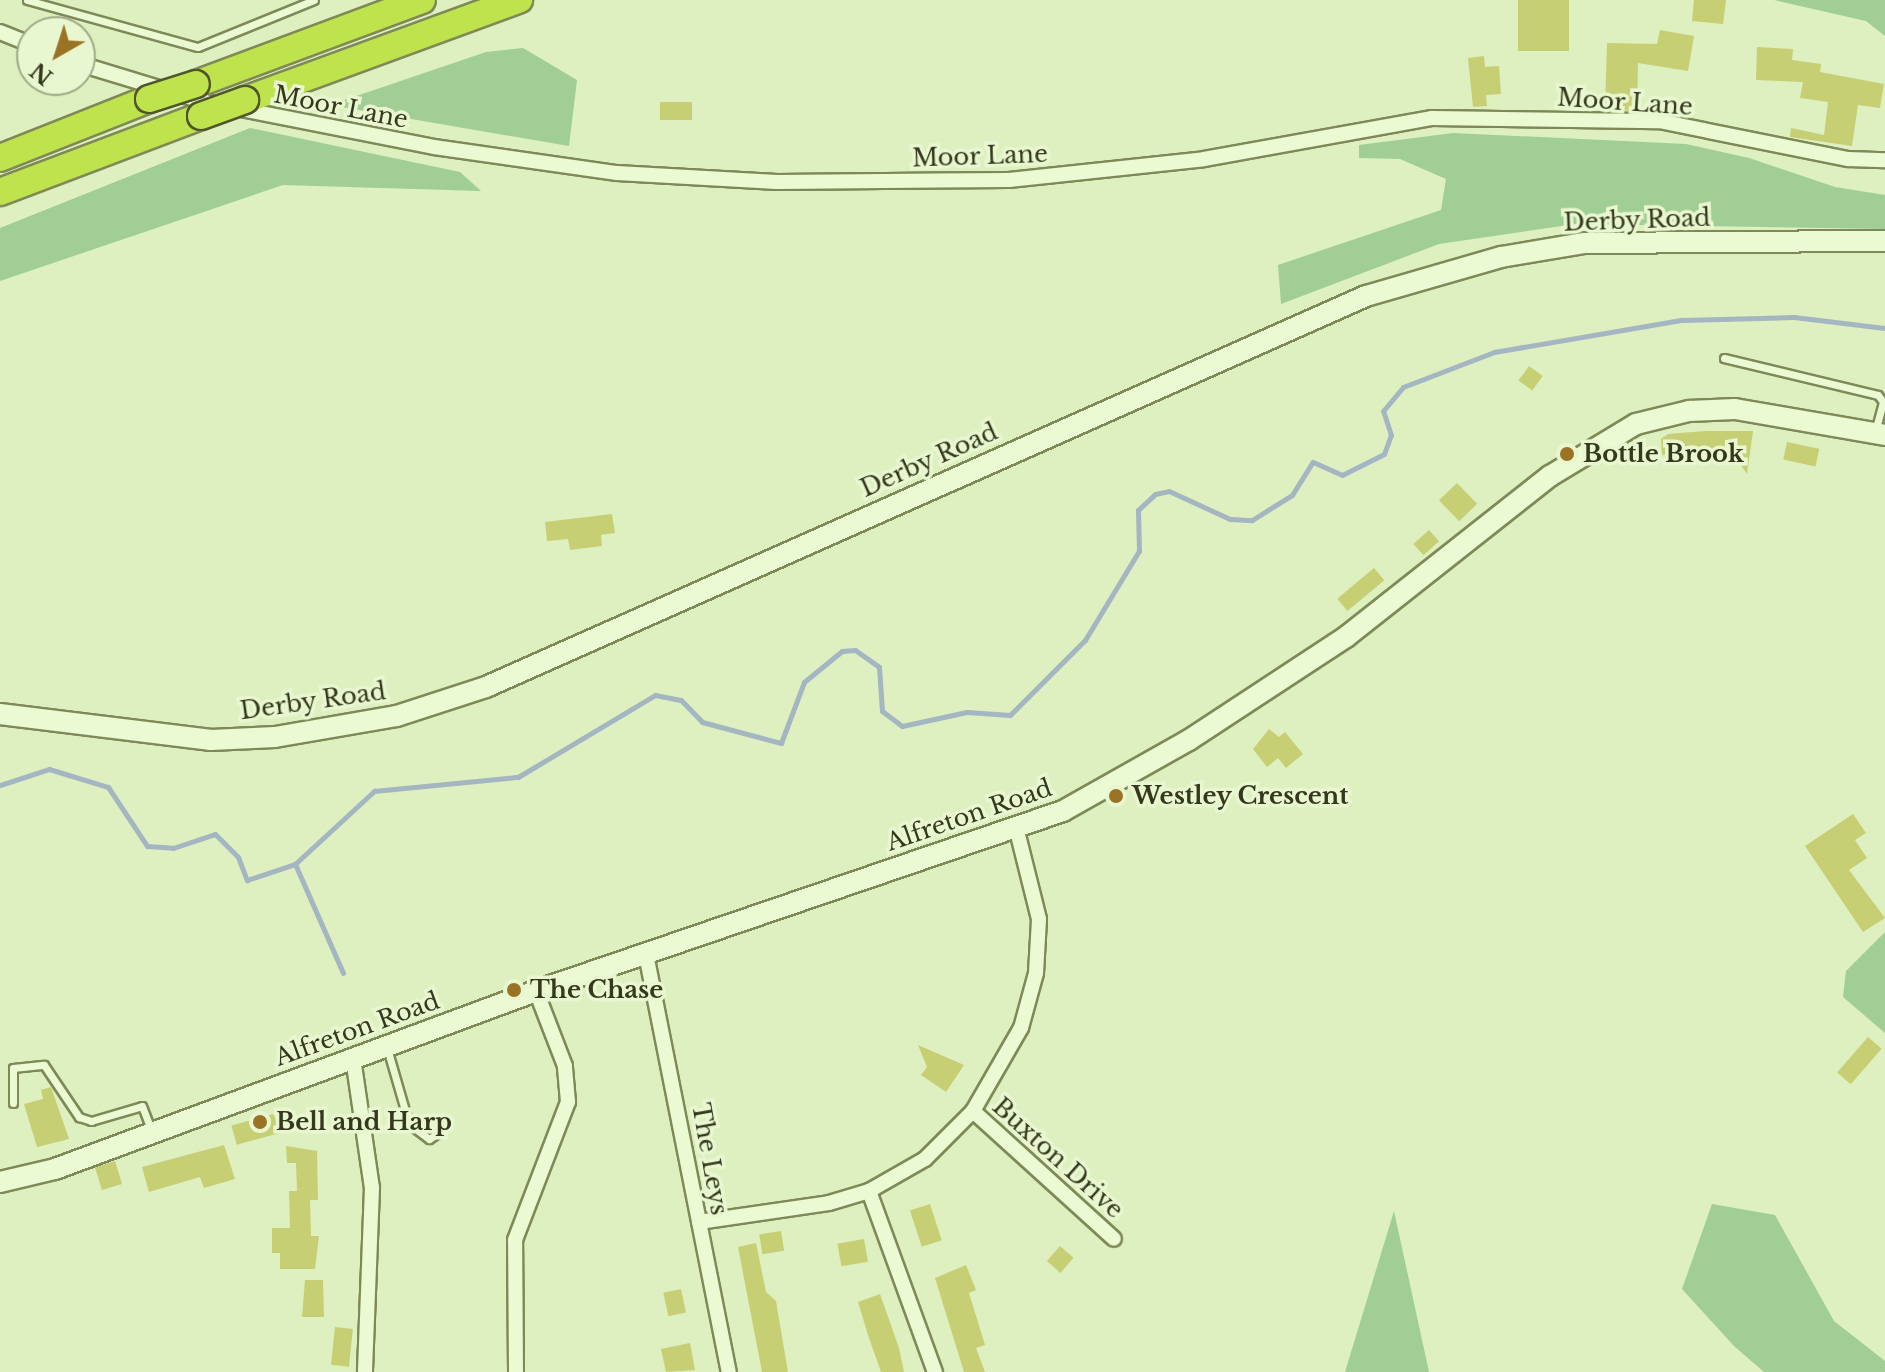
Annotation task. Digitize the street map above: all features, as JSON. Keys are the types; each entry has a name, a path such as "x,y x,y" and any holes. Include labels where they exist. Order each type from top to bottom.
{"highway":[{"path":"0,158 149,99 422,0"},
{"path":"0,192 519,0"}],"street":[{"name":"Moor Lane","path":"96,69 205,102 434,147 617,173 777,182 1009,180 1204,159 1432,118 1659,121 1848,159 1885,160"},
{"name":"Derby Road","path":"0,714 211,740 275,737 397,716 486,687 1366,296 1501,257 1585,243 1885,241"},
{"name":"Alfreton Road","path":"0,1182 152,1133 536,991 1016,827 1119,782 1346,637 1583,452 1636,424 1689,411 1735,409 1880,434"},
{"path":"699,1222 829,1203 869,1191 925,1159 973,1111 1021,1028 1036,973 1039,919 1016,827"},
{"name":"The Leys","path":"646,954 729,1372"},
{"path":"516,1372 515,1240 568,1102 565,1066 536,991"},
{"path":"353,1058 372,1188 365,1372"},
{"name":"Buxton Drive","path":"973,1111 1114,1239"},
{"path":"869,1191 935,1372"}],"lane":[{"path":"27,0 198,47 253,30 314,0"},
{"path":"1724,358 1878,395 1883,402 1880,434"},
{"path":"387,1046 409,1124 429,1139 438,1133"},
{"path":"13,1103 13,1068 44,1065 79,1117 91,1121 142,1106 152,1133"}],"green space":[{"path":"1774,0 1885,0 1885,36 1866,21"},
{"path":"523,48 577,80 569,146 330,105 486,52"},
{"path":"250,128 460,172 481,191 283,185 0,281 0,228"},
{"path":"1453,133 1686,144 1749,158 1835,187 1885,195 1885,229 1575,224 1439,244 1281,304 1278,265 1441,210 1446,179 1400,159 1359,158 1359,145"},
{"path":"1885,932 1885,1033 1843,997 1846,971"},
{"path":"1712,1204 1775,1215 1834,1321 1885,1361 1885,1372 1764,1372 1734,1346 1682,1289"},
{"path":"1394,1211 1429,1372 1345,1372"}],"building":[{"path":"1518,0 1569,0 1569,51 1518,51"},
{"path":"1694,0 1726,0 1723,24 1692,21"},
{"path":"1660,30 1694,36 1688,71 1638,63 1637,111 1605,110 1607,43 1657,44"},
{"path":"1757,47 1793,49 1792,60 1821,64 1820,72 1884,84 1880,108 1858,105 1852,146 1790,137 1791,128 1824,135 1828,102 1800,98 1803,82 1756,80"},
{"path":"1484,56 1485,67 1499,66 1501,94 1486,95 1487,106 1473,107 1468,58"},
{"path":"660,102 692,102 692,120 660,120"},
{"path":"1529,366 1543,376 1532,391 1518,381"},
{"path":"1753,431 1747,474 1730,449 1662,455 1661,439 1668,434"},
{"path":"1787,442 1819,449 1816,466 1783,460"},
{"path":"1457,483 1477,504 1459,521 1439,500"},
{"path":"612,514 615,533 601,535 602,546 570,550 568,539 547,541 545,522"},
{"path":"1429,530 1439,541 1423,555 1413,544"},
{"path":"1374,568 1384,580 1348,611 1337,599"},
{"path":"1269,729 1279,737 1285,732 1303,754 1286,768 1278,758 1267,767 1253,749"},
{"path":"1853,814 1866,833 1855,840 1867,858 1849,870 1885,918 1863,932 1805,846"},
{"path":"1868,1037 1882,1049 1851,1084 1837,1072"},
{"path":"918,1045 964,1065 946,1092 921,1075 927,1067"},
{"path":"51,1087 69,1139 37,1147 24,1104 43,1099 41,1090"},
{"path":"274,1114 279,1133 237,1145 231,1125"},
{"path":"224,1145 235,1179 204,1188 200,1177 149,1192 142,1167"},
{"path":"286,1146 317,1151 318,1200 310,1200 311,1236 319,1236 315,1269 280,1269 280,1253 272,1253 272,1228 290,1228 289,1191 297,1191 296,1163 287,1163"},
{"path":"115,1161 122,1184 102,1190 95,1167"},
{"path":"930,1204 942,1240 922,1247 910,1210"},
{"path":"781,1231 784,1251 762,1254 759,1234"},
{"path":"864,1239 868,1262 841,1266 837,1244"},
{"path":"756,1243 766,1292 776,1301 788,1372 762,1372 738,1247"},
{"path":"1060,1246 1074,1258 1060,1273 1047,1261"},
{"path":"966,1265 976,1290 969,1293 985,1345 976,1348 985,1372 964,1372 935,1278"},
{"path":"305,1280 323,1280 324,1317 302,1317"},
{"path":"681,1289 686,1312 668,1316 663,1293"},
{"path":"880,1294 904,1372 881,1372 868,1335 858,1302"},
{"path":"335,1327 353,1329 349,1367 331,1365"},
{"path":"690,1343 695,1370 666,1372 661,1349"}],"waterway":[{"name":"Bottle Brook","path":"0,785 49,769 108,787 147,846 173,848 215,834 238,857 247,880 295,864 374,791 518,777 655,695 681,700 702,722 781,743 804,682 842,651 855,650 879,667 882,711 902,726 967,712 1010,715 1085,640 1139,551 1138,510 1155,494 1169,491 1230,519 1252,520 1292,495 1313,462 1342,475 1384,454 1391,435 1383,411 1403,387 1494,352 1682,320 1794,317 1885,328"},
{"path":"295,864 343,973"}],"place":[{"name":"Bottle Brook","path":"1567,454"},
{"name":"Westley Crescent","path":"1116,796"},
{"name":"The Chase","path":"514,990"},
{"name":"Bell and Harp","path":"260,1122"}]}
